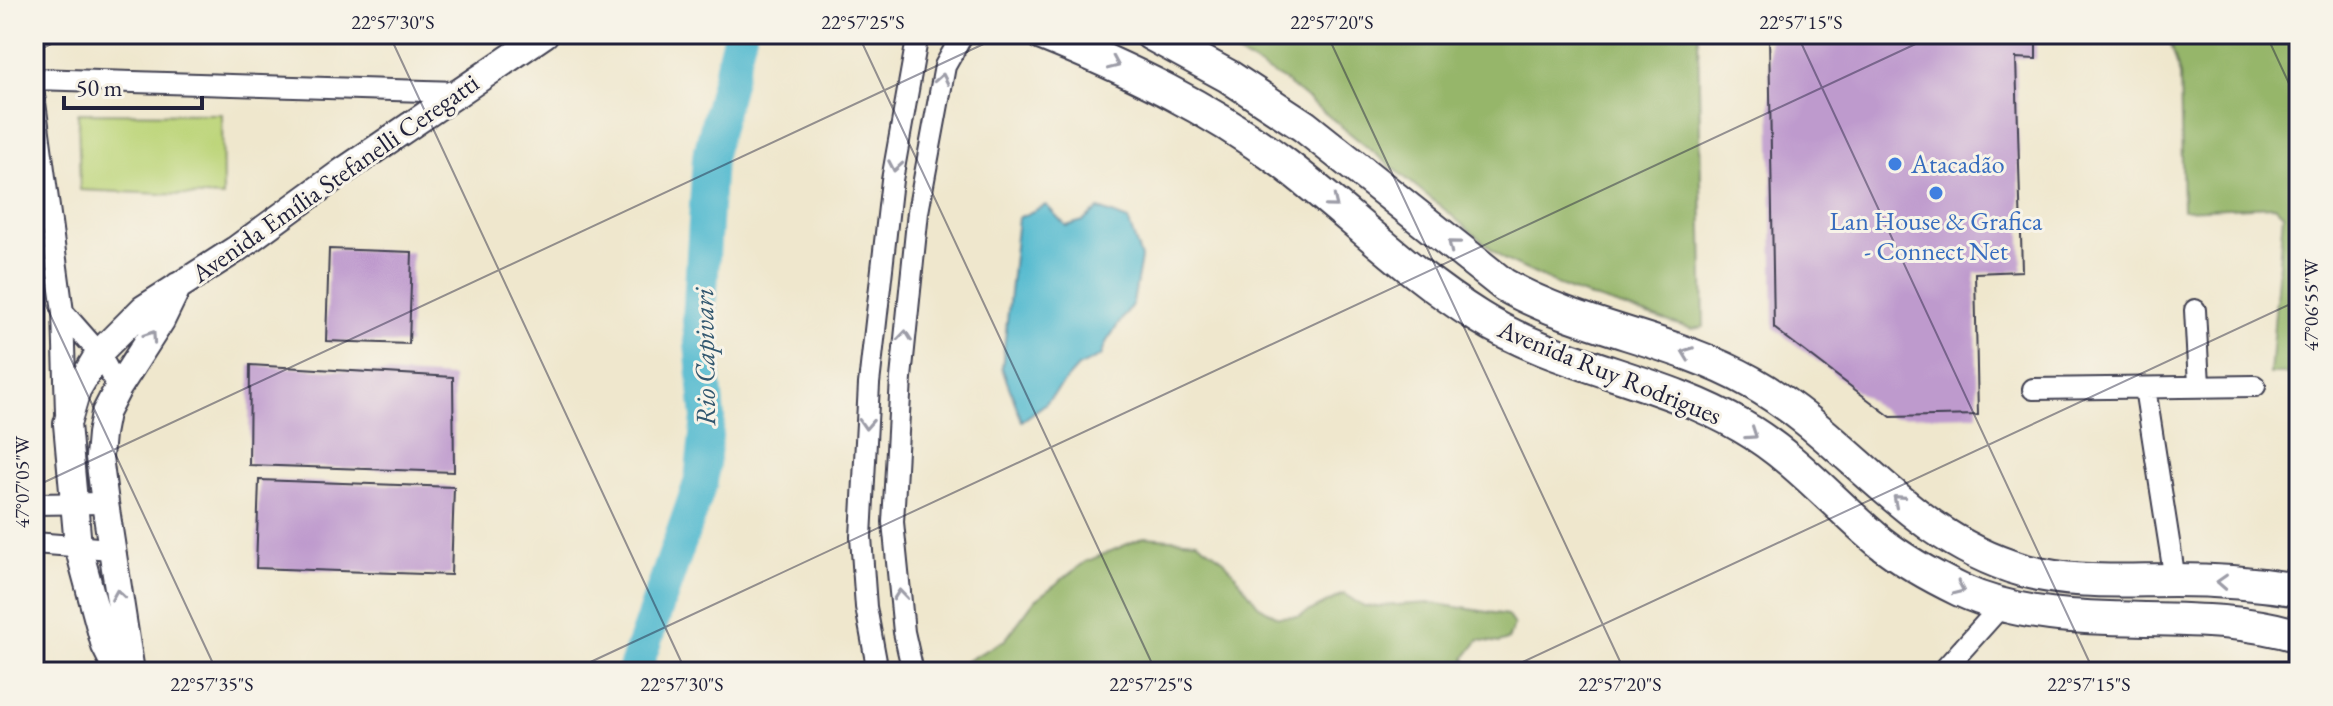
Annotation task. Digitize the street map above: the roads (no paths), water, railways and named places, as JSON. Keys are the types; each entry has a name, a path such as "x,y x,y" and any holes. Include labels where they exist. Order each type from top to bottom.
{"main road":[{"name":"Avenida Ruy Rodrigues","path":"1042,34 1145,78 1233,129 1281,161 1480,318 1544,350 1702,405 1745,428 1787,458 1897,554 1964,592 2039,613 2072,617 2220,620 2299,636"},
{"name":"Avenida Ruy Rodrigues","path":"1151,34 1228,76 1304,126 1504,285 1541,304 1685,352 1734,373 1775,396 1796,410 1908,509 1967,548 1993,560 2052,577 2243,583 2299,590"}],"street":[{"path":"878,672 866,607 861,537 869,384 892,180 918,34"},
{"path":"913,672 904,632 893,522 901,378 918,212 945,66 963,34"},
{"name":"Avenida Emília Stefanelli Ceregatti","path":"67,424 77,390 99,353 143,309 235,250 342,172 539,37"},
{"path":"34,79 458,92"},
{"name":"Avenida Emília Stefanelli Ceregatti","path":"34,95 63,312 67,424 78,546 105,646 118,672"},
{"name":"Avenida Emília Stefanelli Ceregatti","path":"131,672 99,457 101,434 105,413 118,388 161,321 178,286"},
{"path":"2195,310 2199,385"},
{"path":"63,312 99,353 118,388"},
{"path":"2033,389 2255,386"},
{"path":"2145,388 2175,580"},
{"path":"34,504 105,503"},
{"path":"34,543 111,549"},
{"path":"1942,672 2003,604"},
{"path":"873,643 904,632"}],"water":[{"path":"1046,205 1066,226 1083,221 1099,209 1128,220 1141,258 1133,303 1107,341 1101,356 1078,367 1045,404 1022,421 1002,368 1018,218"}],"waterway":[{"name":"Rio Capivari","path":"634,672 701,481 708,418 699,321 709,158 740,34"}],"place":[{"name":"Atacadão","path":"1895,164"},
{"name":"Lan House & Grafica - Connect Net","path":"1936,193"}]}
